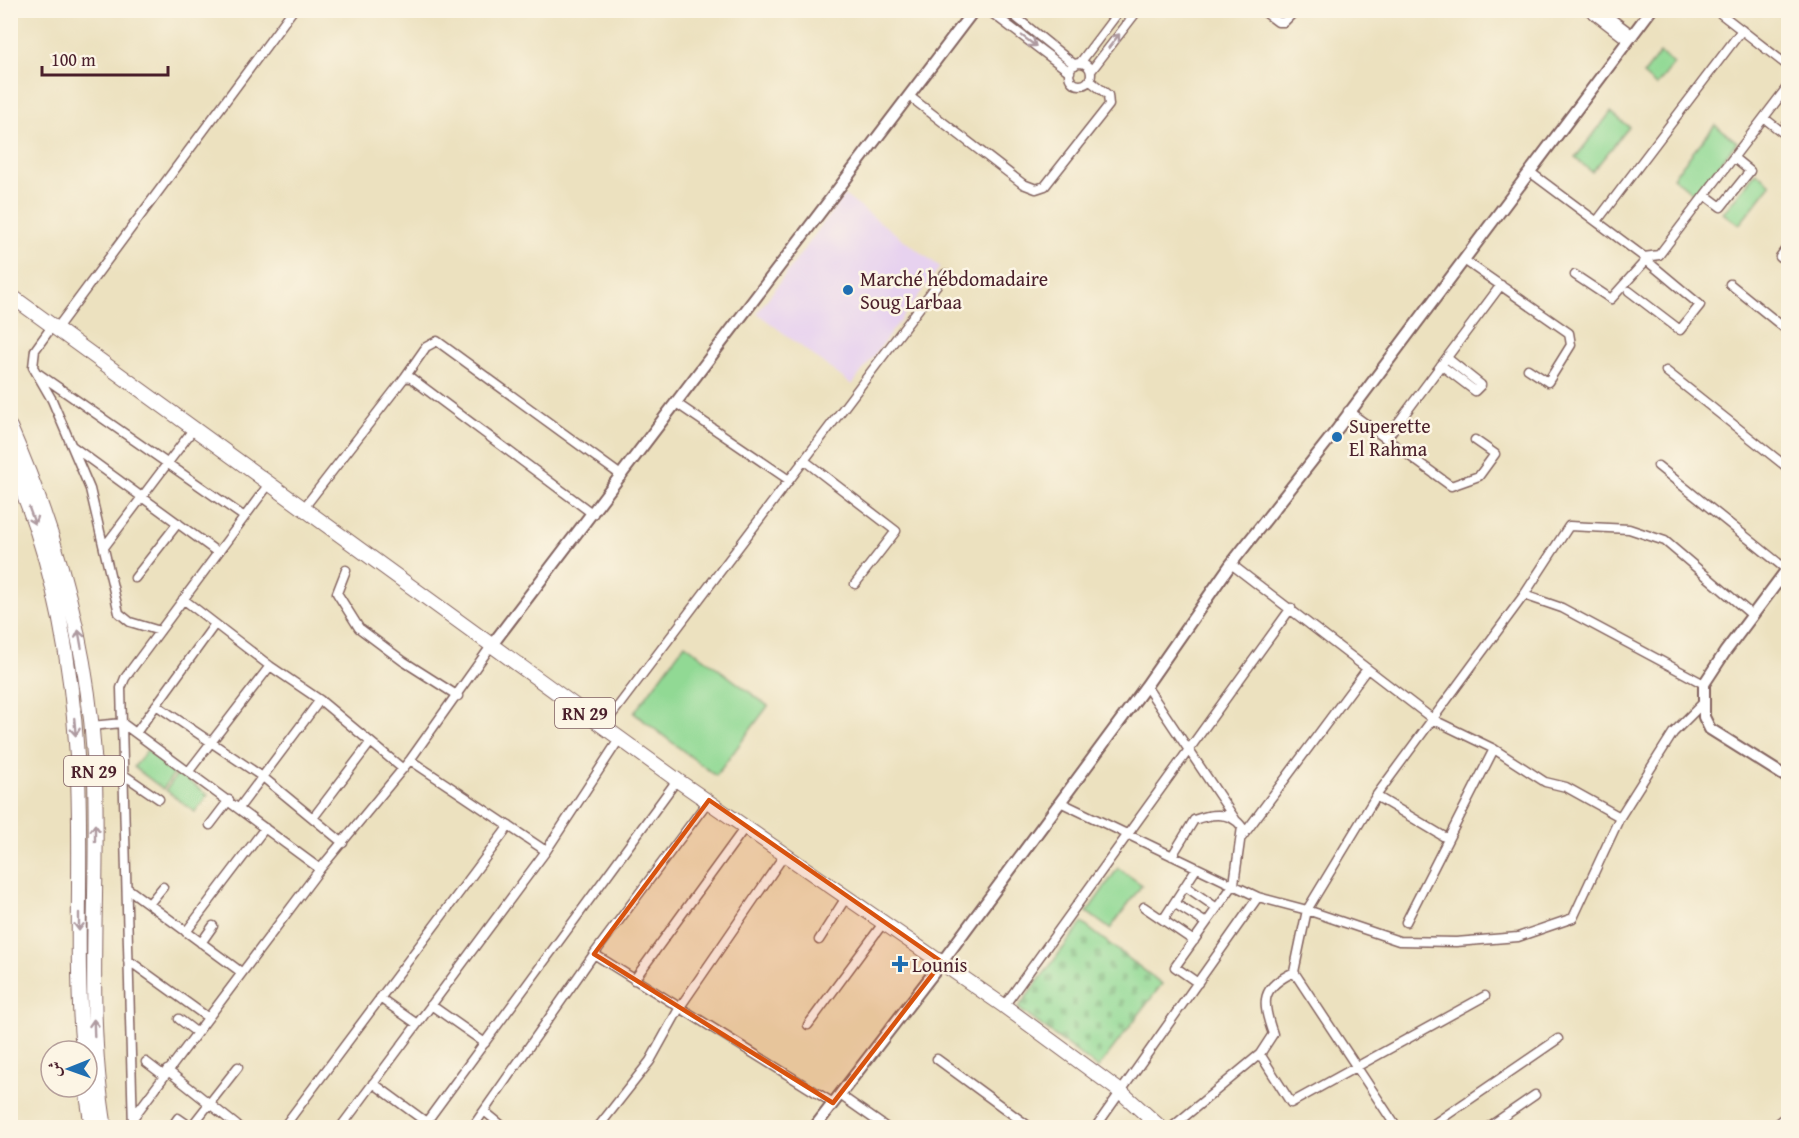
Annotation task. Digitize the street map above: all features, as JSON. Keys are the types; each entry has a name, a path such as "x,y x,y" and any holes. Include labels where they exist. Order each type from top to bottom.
{"main road":[{"name":"RN 29","path":"10,296 195,427 268,484 677,780 1004,1006 1121,1092 1161,1128"},
{"name":"RN 29","path":"10,427 31,474 65,577 86,675 95,815 94,1036 105,1128"},
{"name":"RN 29","path":"10,462 39,535 63,631 70,677 77,758 83,1039"},
{"path":"88,1099 92,1128"}],"street":[{"path":"160,630 130,622 119,614 90,489 52,400 35,371 33,355 293,10"},
{"path":"133,1123 165,1072 320,869 410,760 458,696 491,646 974,10"},
{"path":"909,96 1023,184 1036,189 1045,186 1109,105 1110,99 1090,76 988,10"},
{"path":"1007,10 1075,67"},
{"path":"1120,10 1075,67 1076,84 1086,84 1138,10"},
{"path":"1262,10 1278,22 1284,22 1296,10"},
{"path":"1588,10 1630,38"},
{"path":"1600,10 1630,38"},
{"path":"814,1128 942,962 1146,686 1232,564 1338,428 1348,411 1651,10"},
{"path":"1716,10 1788,66"},
{"path":"1597,221 1742,30"},
{"path":"1575,275 1611,299 1648,258 1659,255 1788,86"},
{"path":"1764,118 1782,132 1788,123"},
{"path":"1705,195 1721,207 1750,171 1734,158"},
{"path":"1530,172 1648,258 1700,305 1680,330 1629,291"},
{"path":"1780,257 1788,246"},
{"path":"1464,260 1569,333 1570,345 1548,382 1527,369"},
{"path":"604,725 805,462 945,273"},
{"path":"1731,284 1788,331"},
{"path":"1386,439 1501,285"},
{"path":"303,508 426,347 437,341 622,476"},
{"path":"35,371 243,516"},
{"path":"1666,371 1788,468"},
{"path":"405,376 411,378 593,514"},
{"path":"676,403 789,480"},
{"path":"1348,411 1451,486 1479,476 1495,454 1475,440"},
{"path":"105,546 195,427"},
{"path":"71,444 217,552"},
{"path":"805,462 896,531 855,584"},
{"path":"1658,466 1788,569 1752,615 1704,684 1704,717 1710,729 1788,778"},
{"path":"133,1123 122,723 123,681 268,484"},
{"path":"135,578 178,523"},
{"path":"1397,1128 1294,972 1306,909 1377,796 1524,595 1569,526 1629,529 1665,541 1752,615"},
{"path":"1232,564 1434,720 1494,749 1545,782 1566,787 1620,817"},
{"path":"346,570 337,593 359,628 403,661 458,696"},
{"path":"1524,595 1562,608 1704,684"},
{"path":"183,599 270,666 320,700 403,769"},
{"path":"1004,1006 1291,608"},
{"path":"136,733 215,624"},
{"path":"189,771 209,741 270,666"},
{"path":"1242,837 1367,669"},
{"path":"1146,686 1187,751 1242,827 1234,884 1175,967 1197,983"},
{"path":"239,808 264,778 320,700"},
{"path":"1060,802 1258,897 1306,909 1399,941 1456,942 1518,937 1573,918 1620,817 1673,733 1704,702"},
{"path":"156,705 264,778 343,843"},
{"path":"91,726 122,723 320,869"},
{"path":"340,1128 546,851 620,738"},
{"path":"313,818 370,743"},
{"path":"1406,922 1494,749"},
{"path":"410,760 546,851"},
{"path":"124,775 159,799"},
{"path":"373,1083 424,1125 677,780"},
{"path":"1377,796 1448,839"},
{"path":"210,825 229,800"},
{"path":"472,1128 594,954 709,800"},
{"path":"1172,856 1194,820 1213,813 1234,819"},
{"path":"283,1128 509,826"},
{"path":"634,980 746,826"},
{"path":"186,932 265,828"},
{"path":"599,1126 650,1061 680,1007 785,854"},
{"path":"1163,920 1196,869"},
{"path":"1185,886 1217,908"},
{"path":"149,904 163,887"},
{"path":"127,888 241,972"},
{"path":"819,940 846,896"},
{"path":"1095,1128 1258,897"},
{"path":"1174,903 1206,923"},
{"path":"1144,907 1194,941"},
{"path":"808,1025 884,922"},
{"path":"201,942 213,926"},
{"path":"594,954 634,980 887,1128"},
{"path":"128,960 207,1017"},
{"path":"1171,1128 1260,1054 1273,1034 1266,1012 1265,997 1274,982 1294,972"},
{"path":"1260,1054 1291,1103 1485,996"},
{"path":"380,998 417,1024"},
{"path":"431,1005 485,1043"},
{"path":"179,1019 196,1032"},
{"path":"1428,1128 1558,1038"},
{"path":"937,1059 1031,1128"},
{"path":"146,1062 165,1072 240,1128"},
{"path":"171,1128 178,1118 192,1127 238,1067"},
{"path":"1487,1128 1535,1095"},
{"path":"484,1111 505,1128"},
{"path":"1771,1128 1788,1115"}],"highlighted area":[{"path":"709,800 942,962 833,1103 594,954"}],"shaded area":[{"name":"Marché hébdomadaire Soug Larbaa","path":"844,195 940,267 852,385 757,313"}],"green space":[{"path":"1660,53 1674,64 1656,86 1643,75"},
{"path":"1611,112 1629,127 1592,172 1575,158"},
{"path":"1715,125 1737,142 1695,195 1673,177"},
{"path":"1756,172 1771,184 1739,225 1723,213"},
{"path":"685,644 768,706 716,776 634,713"},
{"path":"147,750 176,771 163,789 134,767"},
{"path":"178,773 208,795 195,812 166,790"},
{"path":"1118,868 1142,885 1110,929 1087,912"},
{"path":"1082,923 1162,984 1098,1068 1018,1008"}],"place":[{"name":"Marché hébdomadaire Soug Larbaa","path":"848,290"},
{"name":"Superette El Rahma","path":"1337,437"},
{"name":"Lounis","path":"900,964"}]}
